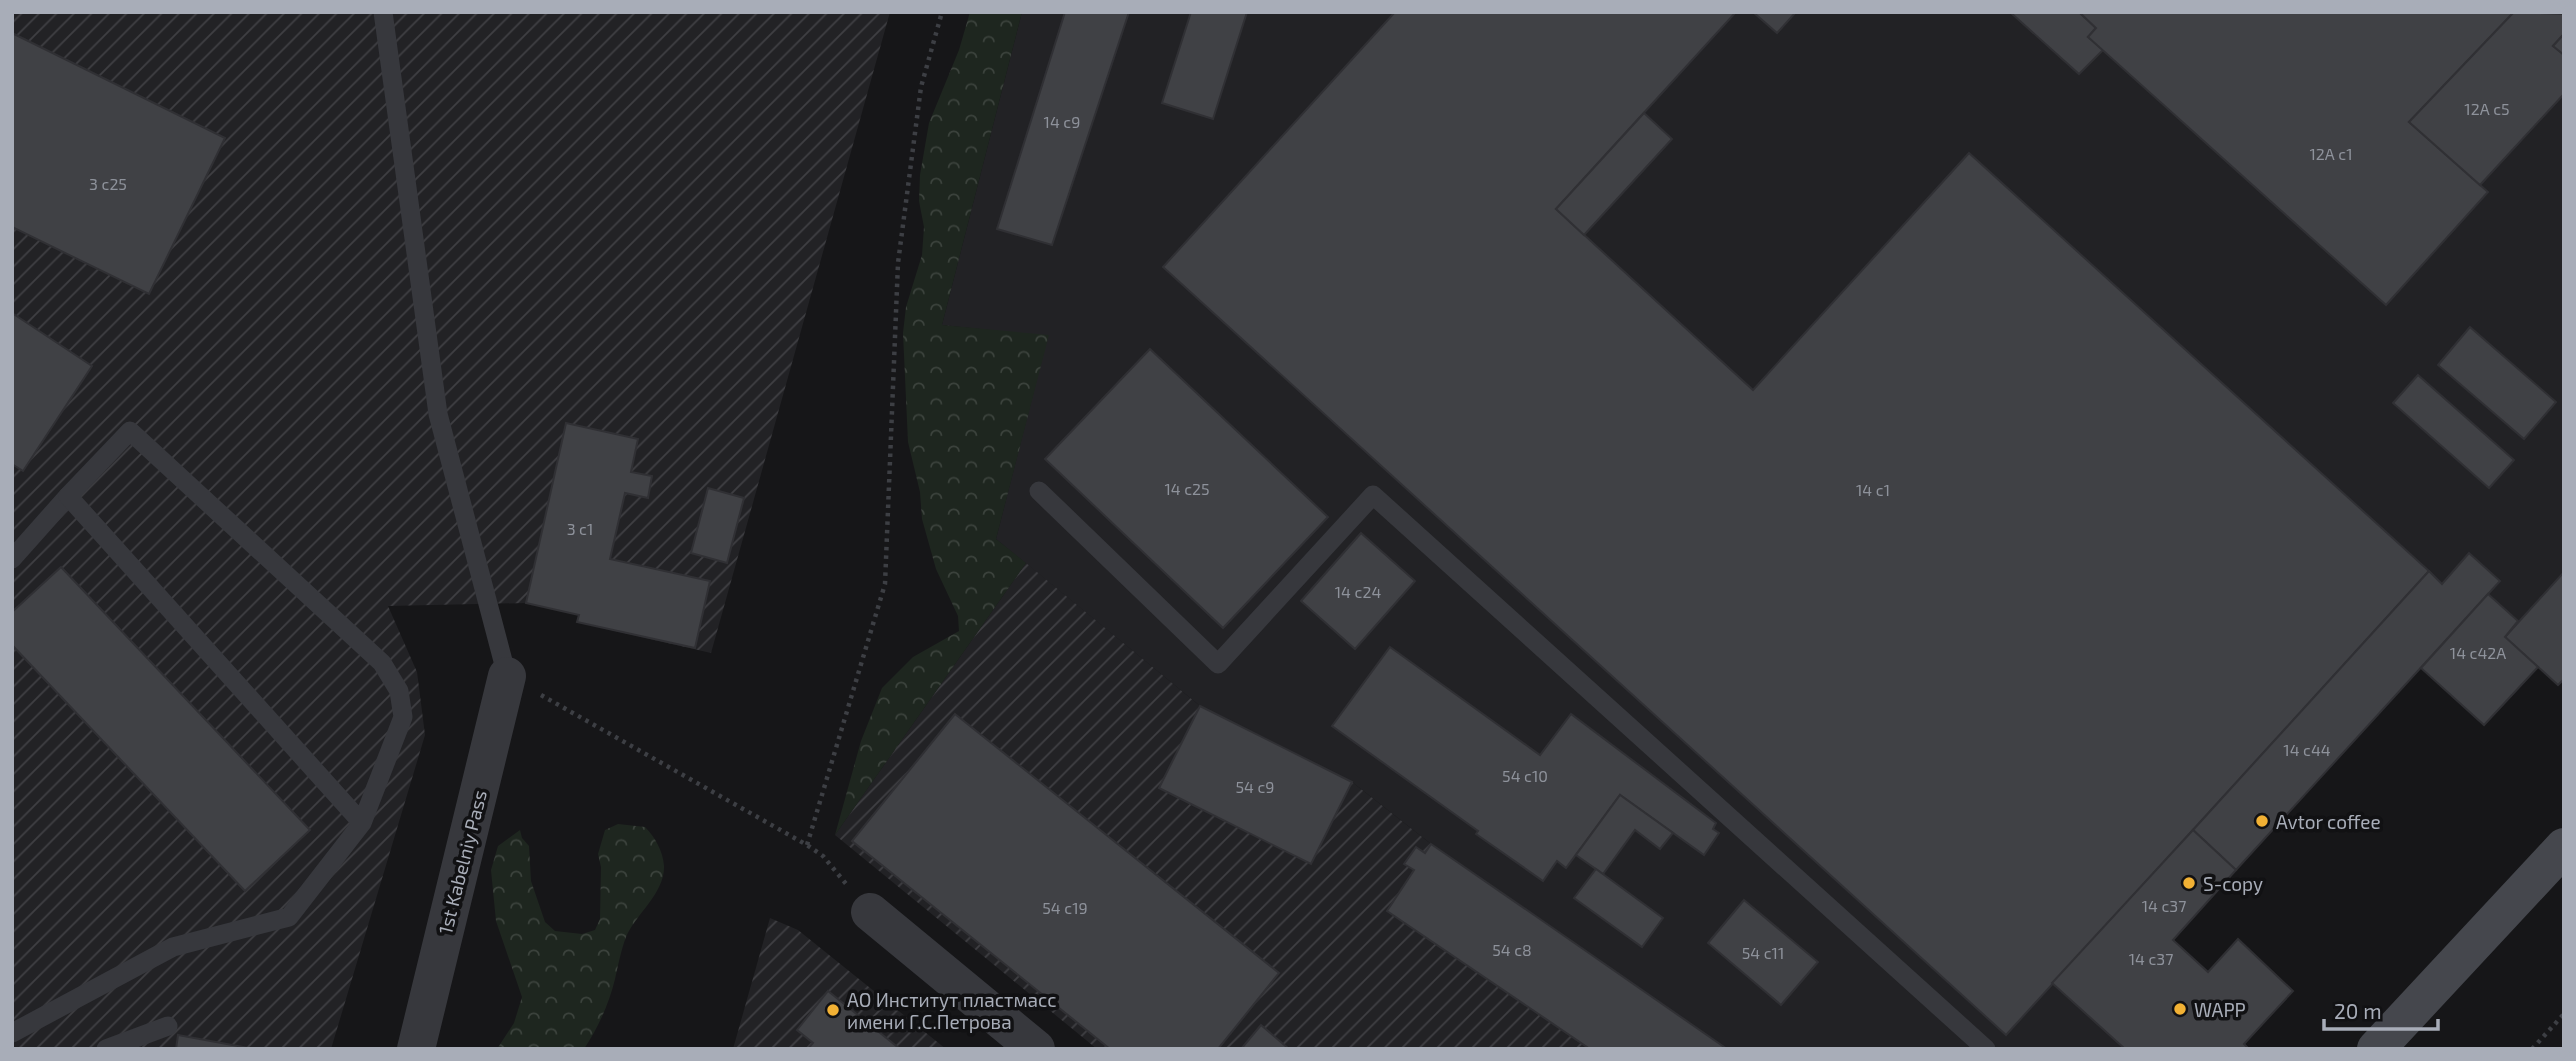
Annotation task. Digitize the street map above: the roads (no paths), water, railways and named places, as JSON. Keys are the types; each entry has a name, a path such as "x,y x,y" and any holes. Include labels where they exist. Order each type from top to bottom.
{"street":[{"name":"1st Kabelniy Pass","path":"416,1049 507,676"},
{"path":"2376,1049 2564,847"},
{"path":"870,912 1036,1049"}],"lane":[{"path":"383,12 438,414 507,676"},
{"path":"12,559 130,431 382,663 399,691 403,717 362,823 289,917 173,947 12,1033"},
{"path":"1039,491 1218,664 1373,495 1986,1049"},
{"path":"68,496 362,823"},
{"path":"106,1049 168,1026"}],"place":[{"name":"Avtor coffee","path":"2262,821"},
{"name":"S-copy","path":"2189,883"},
{"name":"WAPP","path":"2180,1009"},
{"name":"АО Институт пластмасс имени Г.С.Петрова","path":"833,1010"}]}
